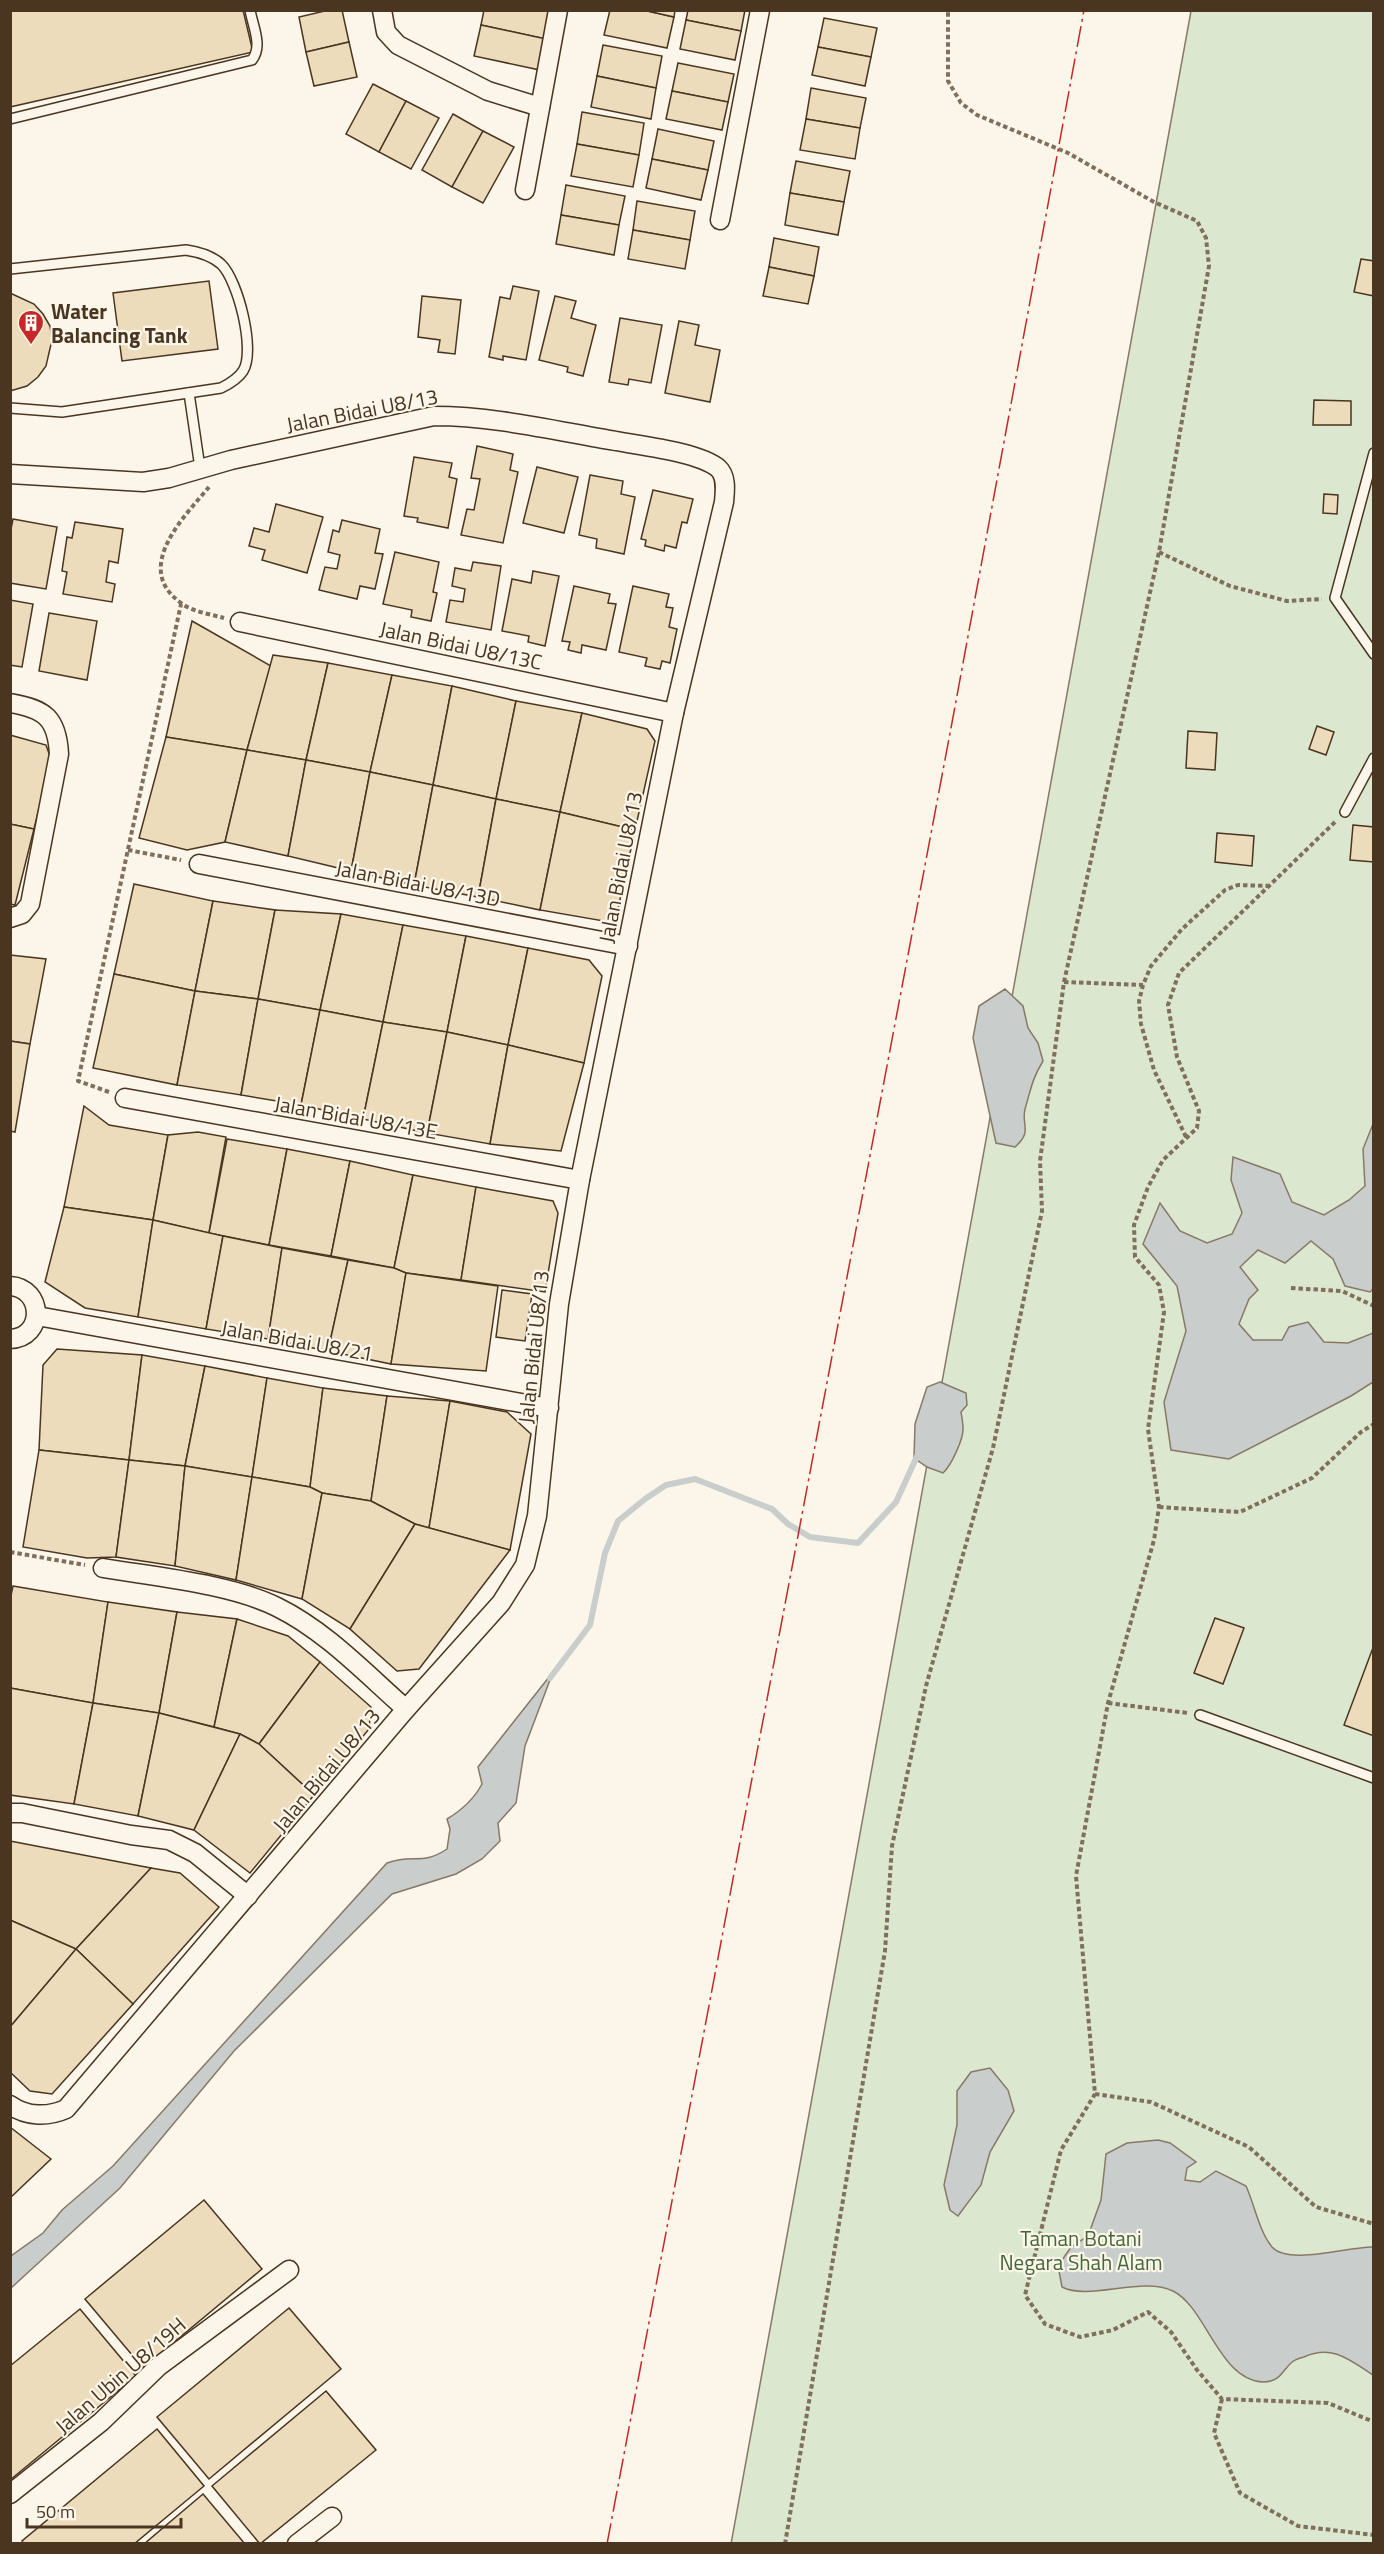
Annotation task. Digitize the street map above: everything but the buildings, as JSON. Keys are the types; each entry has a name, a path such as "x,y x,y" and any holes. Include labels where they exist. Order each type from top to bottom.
{"street":[{"path":"382,10 386,32 398,45 488,91 540,107"},
{"path":"525,190 558,10"},
{"path":"720,220 760,10"},
{"name":"Jalan Bidai U8/13","path":"10,474 143,482 169,478 200,468 434,416 496,420 668,451 707,461 720,469 725,484 724,502 674,712 580,1180 560,1304 536,1524 525,1565 501,1603 406,1710 66,2109 54,2114 43,2115 23,2112 10,2105"},
{"name":"Jalan Bidai U8/13C","path":"240,621 674,712"},
{"path":"10,703 33,707 46,715 54,725 59,754 30,904 22,914 10,918"},
{"name":"Jalan Bidai U8/13D","path":"199,864 628,946"},
{"name":"Jalan Bidai U8/13E","path":"125,1098 580,1180"},
{"path":"10,1286 22,1288 29,1293 34,1300 37,1316 30,1331 23,1336 10,1339"},
{"name":"Jalan Bidai U8/21","path":"37,1316 549,1408"},
{"path":"103,1568 229,1590 277,1607 326,1639 406,1710"},
{"path":"10,1813 22,1813 131,1835 169,1840 195,1853 248,1896"},
{"name":"Jalan Ubin U8/19H","path":"10,2494 101,2422 159,2366 289,2270"},
{"path":"297,2544 332,2517"}],"lane":[{"path":"10,119 252,60 257,53 258,45 250,10"},
{"path":"10,269 186,249 205,254 221,264 234,282 242,306 248,357 244,370 233,381 221,388 62,412 10,408"},
{"path":"189,393 200,468"},
{"path":"1374,453 1335,598 1374,654"},
{"path":"1344,812 1374,758"},
{"path":"1200,1715 1374,1778"}],"path":[{"path":"785,2544 885,1951 892,1846 926,1686 993,1448 1042,1212 1040,1161 1064,982 1159,552 1209,266 1206,238 1197,221 1154,202 1068,153 977,115 960,103 948,81 948,10"},
{"path":"210,486 168,539 161,556 160,569 169,592 181,604 197,611 240,621"},
{"path":"1159,552 1230,586 1287,601 1335,598"},
{"path":"125,1098 78,1081 181,604"},
{"path":"1344,812 1271,886 1179,973 1168,1005 1177,1057 1199,1111 1197,1128 1163,1160 1148,1187 1134,1226 1135,1257 1159,1285 1164,1312 1148,1429 1159,1507 1154,1540 1108,1702 1076,1876 1095,2094 1061,2150 1025,2295 1045,2324 1080,2337 1113,2330 1148,2312 1171,2332 1197,2370 1222,2399 1328,2403 1374,2422"},
{"path":"128,850 199,864"},
{"path":"1186,1137 1154,1070 1141,1024 1139,1001 1143,985 1151,966 1182,929 1225,890 1238,885 1271,886"},
{"path":"1064,982 1143,985"},
{"path":"1291,1288 1342,1292 1374,1306"},
{"path":"1159,1507 1240,1512 1312,1478 1361,1432 1374,1424"},
{"path":"10,1552 103,1568"},
{"path":"1108,1702 1200,1715"},
{"path":"1095,2094 1151,2102 1249,2147 1316,2207 1374,2224"},
{"path":"1222,2399 1214,2433 1240,2493 1298,2526 1374,2535"}],"green space":[{"name":"Taman Botani Negara Shah Alam","path":"1191,11 1373,11 1373,2543 731,2544"}],"shaded area":[{"path":"1005,989 1023,1006 1028,1028 1038,1043 1043,1061 1034,1079 1025,1109 1024,1137 1015,1147 996,1143 973,1038 979,1006"},
{"path":"1373,1124 1373,1289 1370,1292 1345,1286 1333,1259 1311,1241 1285,1263 1258,1250 1240,1267 1258,1290 1249,1299 1239,1324 1253,1340 1282,1340 1289,1327 1308,1322 1324,1342 1348,1343 1373,1333 1373,1382 1351,1396 1229,1459 1171,1450 1164,1402 1186,1331 1177,1286 1143,1244 1160,1203 1180,1231 1207,1243 1232,1234 1242,1213 1231,1180 1233,1157 1280,1174 1292,1202 1324,1215 1349,1200 1365,1186 1363,1149"},
{"path":"940,1382 966,1393 967,1405 961,1412 963,1433 959,1445 943,1473 927,1467 914,1458 915,1424 927,1387"},
{"path":"553,1672 525,1746 516,1803 498,1823 500,1841 482,1859 456,1874 392,1894 234,2051 120,2188 11,2288 11,2256 43,2233 62,2210 113,2166 387,1863 431,1857 447,1849 450,1829 447,1819 467,1804 482,1784 478,1767"},
{"path":"990,2068 1008,2090 1014,2111 990,2152 981,2185 958,2216 950,2210 944,2185 957,2125 957,2091 971,2072"},
{"path":"1158,2140 1170,2143 1196,2162 1187,2168 1185,2180 1200,2182 1216,2171 1246,2186 1264,2234 1272,2247 1280,2252 1305,2255 1373,2247 1373,2375 1340,2356 1323,2352 1294,2361 1280,2376 1269,2382 1248,2378 1224,2357 1185,2299 1173,2291 1147,2286 1087,2291 1073,2291 1062,2287 1058,2266 1071,2247 1088,2236 1101,2200 1106,2154 1127,2143"}],"waterway":[{"path":"550,1678 590,1625 605,1553 618,1521 666,1485 695,1479 772,1509 788,1524 810,1537 858,1543 896,1502 919,1452"}],"power":[{"path":"607,2544 951,728 1084,10"}],"place":[{"name":"Water Balancing Tank","path":"31,346"}]}
